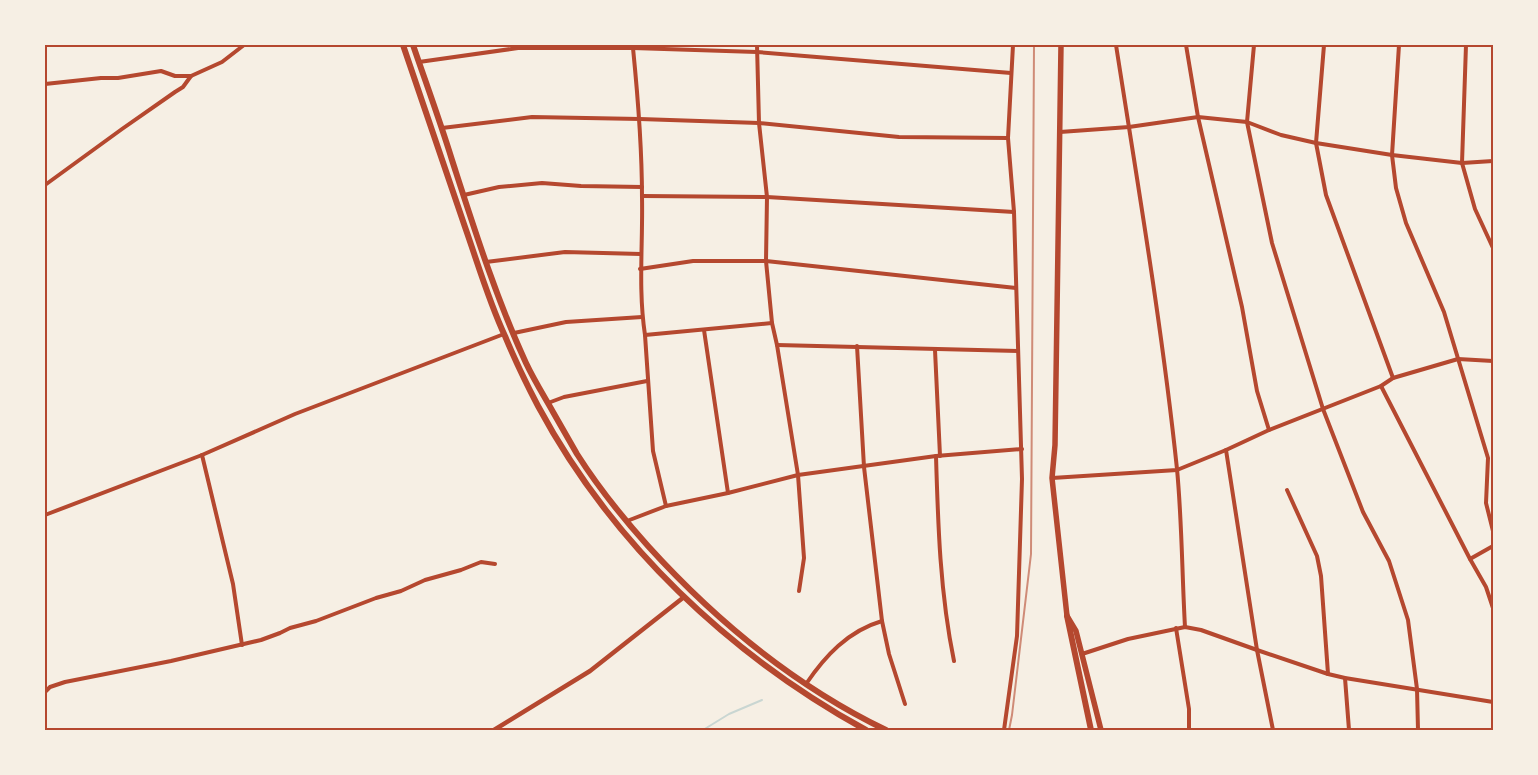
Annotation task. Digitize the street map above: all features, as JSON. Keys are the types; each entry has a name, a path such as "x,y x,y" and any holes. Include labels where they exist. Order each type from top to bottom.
{"highway":[{"path":"403,45 481,273 504,334 538,406 584,480 634,544 668,582 734,642 803,693 834,713 866,730"},
{"path":"413,45 486,262 514,333 548,403 577,453 608,498 679,580 720,618 782,668 886,730"},
{"path":"1067,616 1091,730"}],"main road":[{"path":"1061,45 1055,445 1052,478 1067,616 1076,631 1101,730"}],"street":[{"path":"45,84 118,78 161,71 175,76 191,76 222,62 244,45"},
{"path":"757,45 759,124 767,197 766,261 772,323 798,475 804,558 799,591"},
{"path":"1004,730 1017,636 1022,512 1022,449 1014,212 1008,138 1013,45"},
{"path":"1116,45 1149,248 1177,470 1185,627"},
{"path":"1186,45 1198,117 1242,307 1257,391 1269,430"},
{"path":"1254,45 1247,122 1272,243 1323,409 1363,512 1388,561 1408,620 1417,689 1418,730"},
{"path":"1324,45 1316,143 1326,195 1393,378"},
{"path":"1399,45 1392,155 1396,188 1406,223 1444,312 1488,458 1486,503 1493,531"},
{"path":"1466,45 1462,163 1475,209 1493,248"},
{"path":"419,62 518,48 621,47 757,52 1011,73"},
{"path":"633,48 640,119 642,187 640,268 642,317 645,335 653,451 666,506"},
{"path":"45,185 175,92 191,76"},
{"path":"442,128 532,117 759,124 899,137 1008,138"},
{"path":"1060,132 1198,117 1247,122 1280,135 1316,143 1392,155 1462,163 1493,161"},
{"path":"464,195 499,187 542,183 642,187"},
{"path":"642,196 767,197 1014,212"},
{"path":"486,262 565,252 641,254"},
{"path":"640,268 694,260 766,261 1016,288"},
{"path":"514,333 566,322 642,317"},
{"path":"645,335 772,323"},
{"path":"704,330 728,493"},
{"path":"45,515 202,455 295,414 504,334"},
{"path":"777,344 1018,351"},
{"path":"857,346 864,467 882,621 889,654 905,704"},
{"path":"935,350 939,543 948,630 954,661"},
{"path":"1052,478 1177,470 1269,430 1381,386 1393,378 1458,360 1493,361"},
{"path":"548,403 564,397 647,381"},
{"path":"1381,386 1470,560 1486,587 1493,608"},
{"path":"626,521 666,506 728,493 798,475 938,456 1022,449"},
{"path":"1226,450 1257,650 1273,730"},
{"path":"202,455 233,584 242,645"},
{"path":"1287,490 1317,556 1322,585 1328,674"},
{"path":"1470,560 1493,546"},
{"path":"45,692 50,687 65,682 242,645 273,636 290,628 316,621 376,598 401,591 425,580 481,562 495,564"},
{"path":"494,730 590,671 684,597"},
{"path":"806,684 836,646 870,624 882,621"},
{"path":"1082,654 1128,639 1185,627 1201,630 1328,674 1493,702"},
{"path":"1176,628 1189,709 1189,730"},
{"path":"1345,678 1349,730"}],"waterway":[{"path":"703,730 729,714 762,700"}],"railway":[{"path":"1009,730 1031,554 1034,45"}]}
